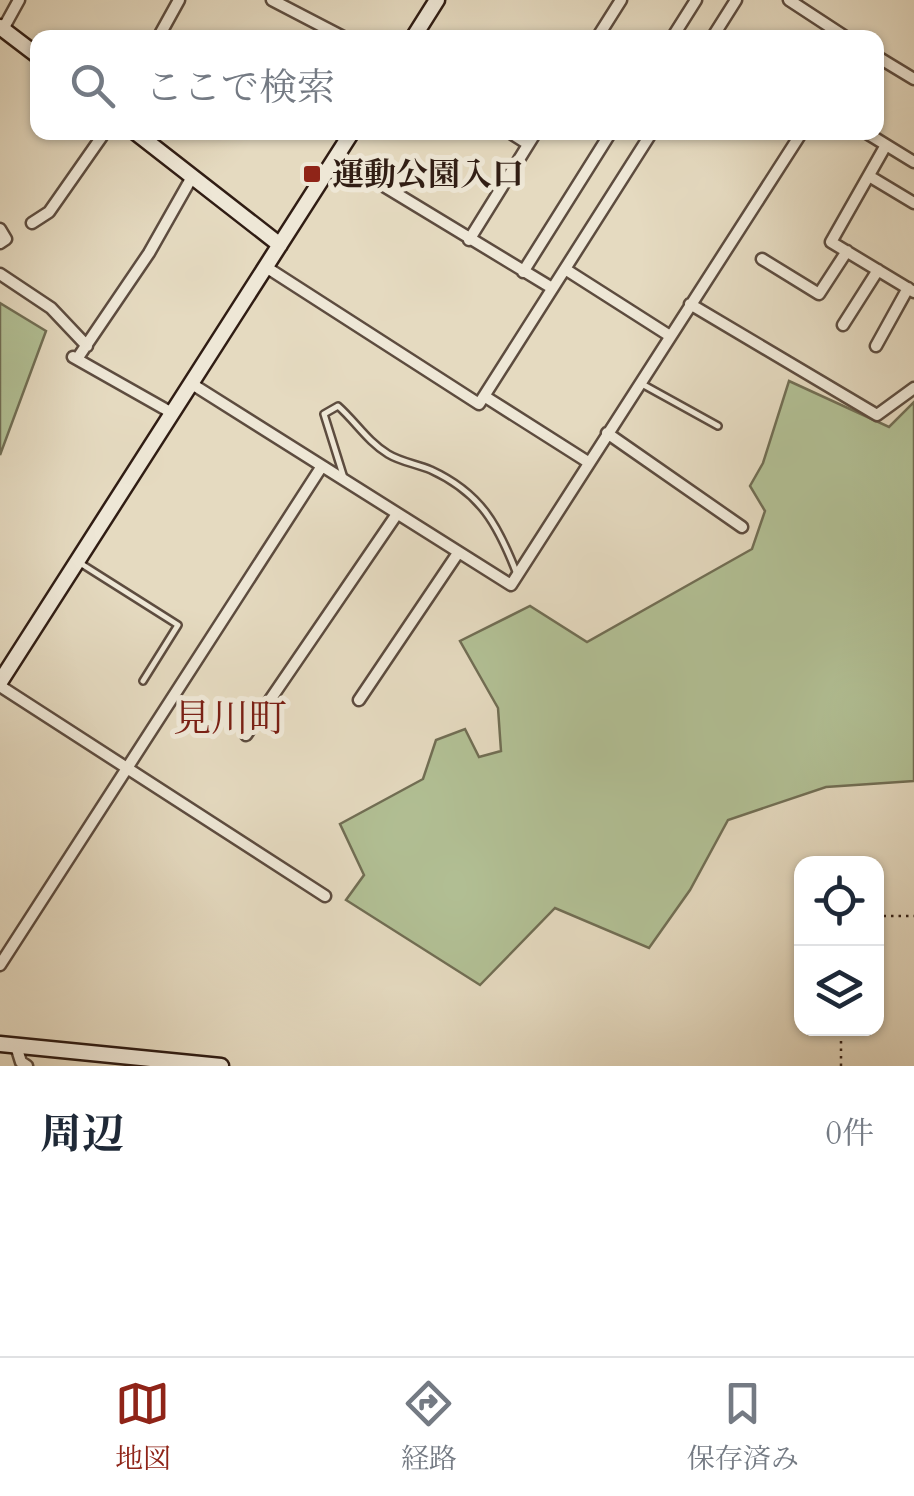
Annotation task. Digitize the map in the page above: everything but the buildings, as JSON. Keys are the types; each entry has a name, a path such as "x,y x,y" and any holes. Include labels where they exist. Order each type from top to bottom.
{"street":[{"path":"19,0 1,28 30,50"},
{"path":"162,30 179,0"},
{"path":"272,0 330,30"},
{"path":"418,30 437,0"},
{"path":"602,30 622,0"},
{"path":"677,30 696,0"},
{"path":"717,30 736,0"},
{"path":"789,0 835,30"},
{"path":"884,61 914,79"},
{"path":"32,223 49,212 99,140"},
{"path":"145,140 280,245"},
{"path":"325,896 0,684 347,140"},
{"path":"522,140 528,144"},
{"path":"469,240 531,140"},
{"path":"523,272 607,140"},
{"path":"266,267 478,404 647,140"},
{"path":"192,384 510,585 797,140"},
{"path":"877,140 914,162"},
{"path":"876,346 911,290 831,242 886,146"},
{"path":"336,157 552,288"},
{"path":"868,176 914,204"},
{"path":"172,413 74,357 87,346 149,253 192,177"},
{"path":"0,229 6,239 0,243"},
{"path":"762,259 819,294 846,251"},
{"path":"565,268 670,336"},
{"path":"843,325 878,270"},
{"path":"0,274 51,308 87,346"},
{"path":"690,304 877,415 914,388"},
{"path":"484,396 588,462"},
{"path":"607,432 742,527"},
{"path":"0,965 322,466"},
{"path":"246,734 397,514"},
{"path":"358,700 458,553"},
{"path":"0,1044 28,1066"},
{"path":"16,1056 222,1066"}],"lane":[{"path":"640,383 718,426"},
{"path":"345,481 324,414 338,406 356,422 364,436 390,456 431,470 458,485 486,510 499,529 517,575"},
{"path":"78,561 178,625 143,681"}],"path":[{"path":"884,916 914,916"},
{"path":"840,1066 841,1036"}],"green space":[{"path":"0,303 46,331 0,455"},
{"path":"789,381 889,427 914,402 914,781 826,787 728,820 690,890 649,948 555,908 480,985 346,900 364,875 340,824 423,779 436,740 465,729 479,757 501,751 498,708 460,641 530,606 587,642 752,549 765,511 750,486 763,463"}],"place":[{"name":"運動公園入口","path":"312,174"}],"district":[{"name":"見川町","path":"230,718"}]}
